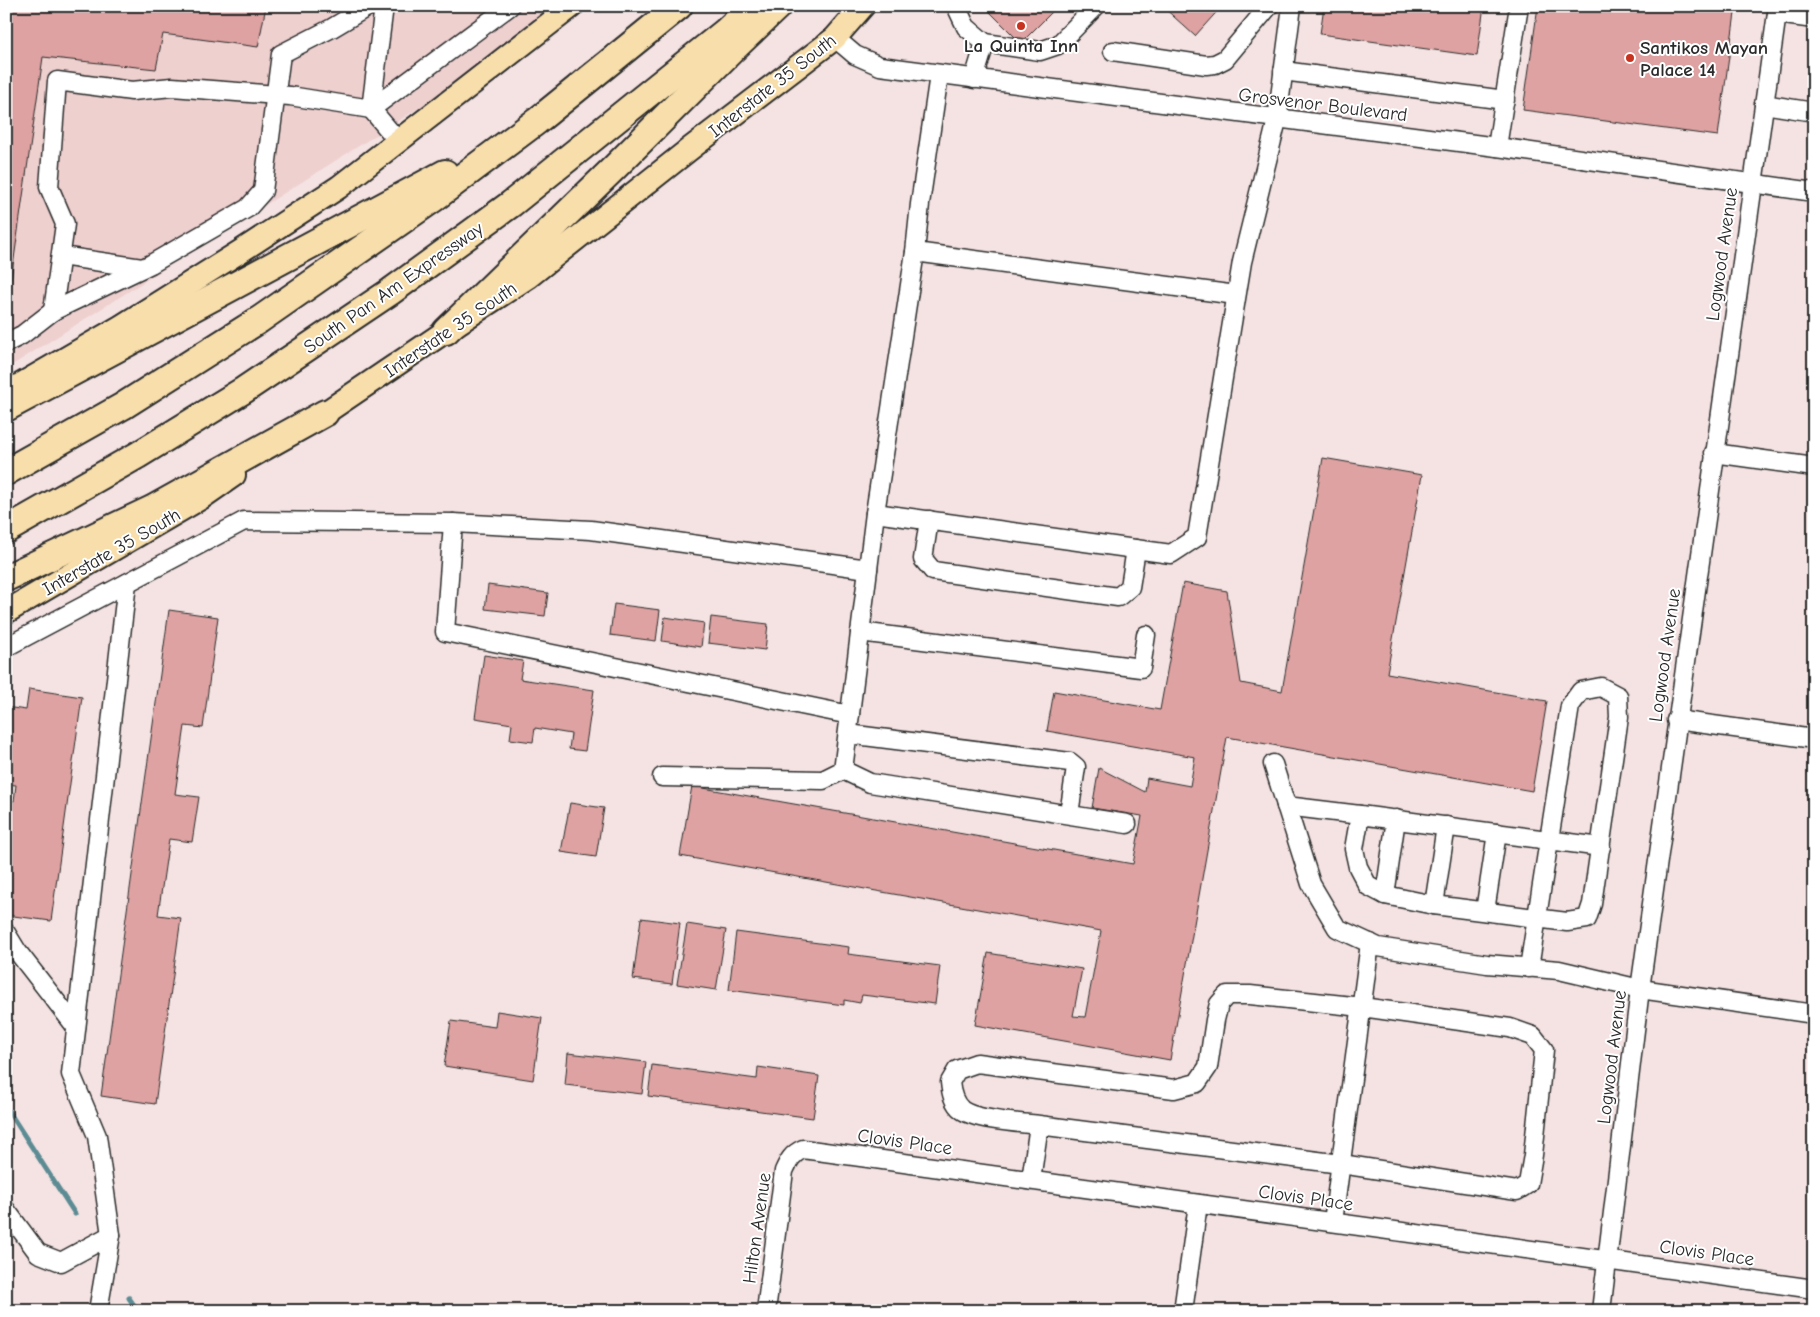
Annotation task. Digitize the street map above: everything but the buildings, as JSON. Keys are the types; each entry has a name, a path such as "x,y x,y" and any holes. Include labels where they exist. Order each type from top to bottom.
{"highway":[{"path":"6,472 123,406 259,320 433,199 537,121 679,6"},
{"name":"South Pan Am Expressway","path":"6,530 138,455 244,390 390,292 511,204 725,32 753,6"},
{"path":"446,331 778,6"},
{"path":"6,408 393,202 537,121"},
{"path":"6,578 152,509 325,413"}],"main road":[{"path":"6,393 120,327 339,187 572,6"},
{"name":"Interstate 35 South","path":"6,612 201,498 528,277 691,148 835,38 863,6"}],"street":[{"path":"6,344 22,335 53,311 142,268 248,208 264,191 281,54 332,28 369,6"},
{"path":"371,108 384,6"},
{"path":"371,108 510,6"},
{"path":"956,6 966,27 985,43 1040,51 1058,45 1096,6"},
{"path":"1112,51 1206,65 1215,64 1225,59 1268,6"},
{"path":"875,513 1171,554 1197,537 1242,262 1276,120 1292,6"},
{"path":"1497,147 1519,6"},
{"path":"1777,10 1814,19"},
{"name":"Logwood Avenue","path":"1601,1311 1640,990 1676,720 1777,10"},
{"name":"Grosvenor Boulevard","path":"835,38 855,55 880,66 1276,120 1497,147 1814,192"},
{"path":"974,79 985,43"},
{"path":"1283,71 1505,100"},
{"path":"843,770 875,513 915,252 939,75"},
{"path":"53,311 65,224 49,186 57,81 132,91 172,87 276,95 371,108 399,142"},
{"path":"1764,104 1814,112"},
{"path":"915,252 1236,295"},
{"path":"61,256 142,268"},
{"path":"1714,453 1814,467"},
{"path":"6,647 244,520 453,523 591,530 868,569"},
{"path":"929,520 924,559 933,571 962,576 1118,597 1130,587 1136,549"},
{"path":"453,523 445,632 850,715"},
{"path":"98,1311 111,1235 98,1136 71,1074 127,583"},
{"path":"860,632 1141,668 1146,635"},
{"path":"1360,815 1354,849 1358,867 1368,886 1385,895 1434,905 1485,911 1536,918 1567,922 1587,919 1592,904 1601,847 1619,717 1618,696 1601,687 1580,692 1570,706 1548,840 1536,918 1529,968"},
{"path":"1676,720 1814,739"},
{"path":"848,734 1070,762 1076,766 1069,814"},
{"path":"1273,764 1311,884 1337,928 1378,947 1457,959 1558,970 1640,990 1814,1014"},
{"path":"662,778 823,780 843,770"},
{"path":"843,770 870,783 1127,824"},
{"path":"1286,806 1601,847"},
{"path":"1385,895 1396,820"},
{"path":"1434,905 1446,826"},
{"path":"1485,911 1497,833"},
{"path":"6,933 17,951 76,1027"},
{"path":"1333,1222 1370,943"},
{"path":"1227,995 1250,995 1362,1008 1510,1028 1533,1036 1544,1050 1528,1184 1517,1192 1341,1164 1039,1125 976,1116 962,1110 952,1096 950,1082 957,1070 977,1063 1174,1089 1197,1084 1208,1067 1219,1004 1227,995"},
{"path":"1031,1180 1039,1125"},
{"name":"Clovis Place","path":"794,1153 803,1149 816,1150 1814,1289"},
{"name":"Hilton Avenue","path":"766,1311 784,1171 794,1153"},
{"path":"1182,1311 1198,1204"},
{"path":"6,1210 38,1253 61,1262 111,1235"}],"shaded area":[{"path":"6,6 556,6 482,68 6,369"}],"waterway":[{"path":"6,1107 75,1214"},
{"path":"129,1298 138,1311"}],"place":[{"name":"La Quinta Inn","path":"1021,26"},
{"name":"Santikos Mayan Palace 14","path":"1630,58"}]}
